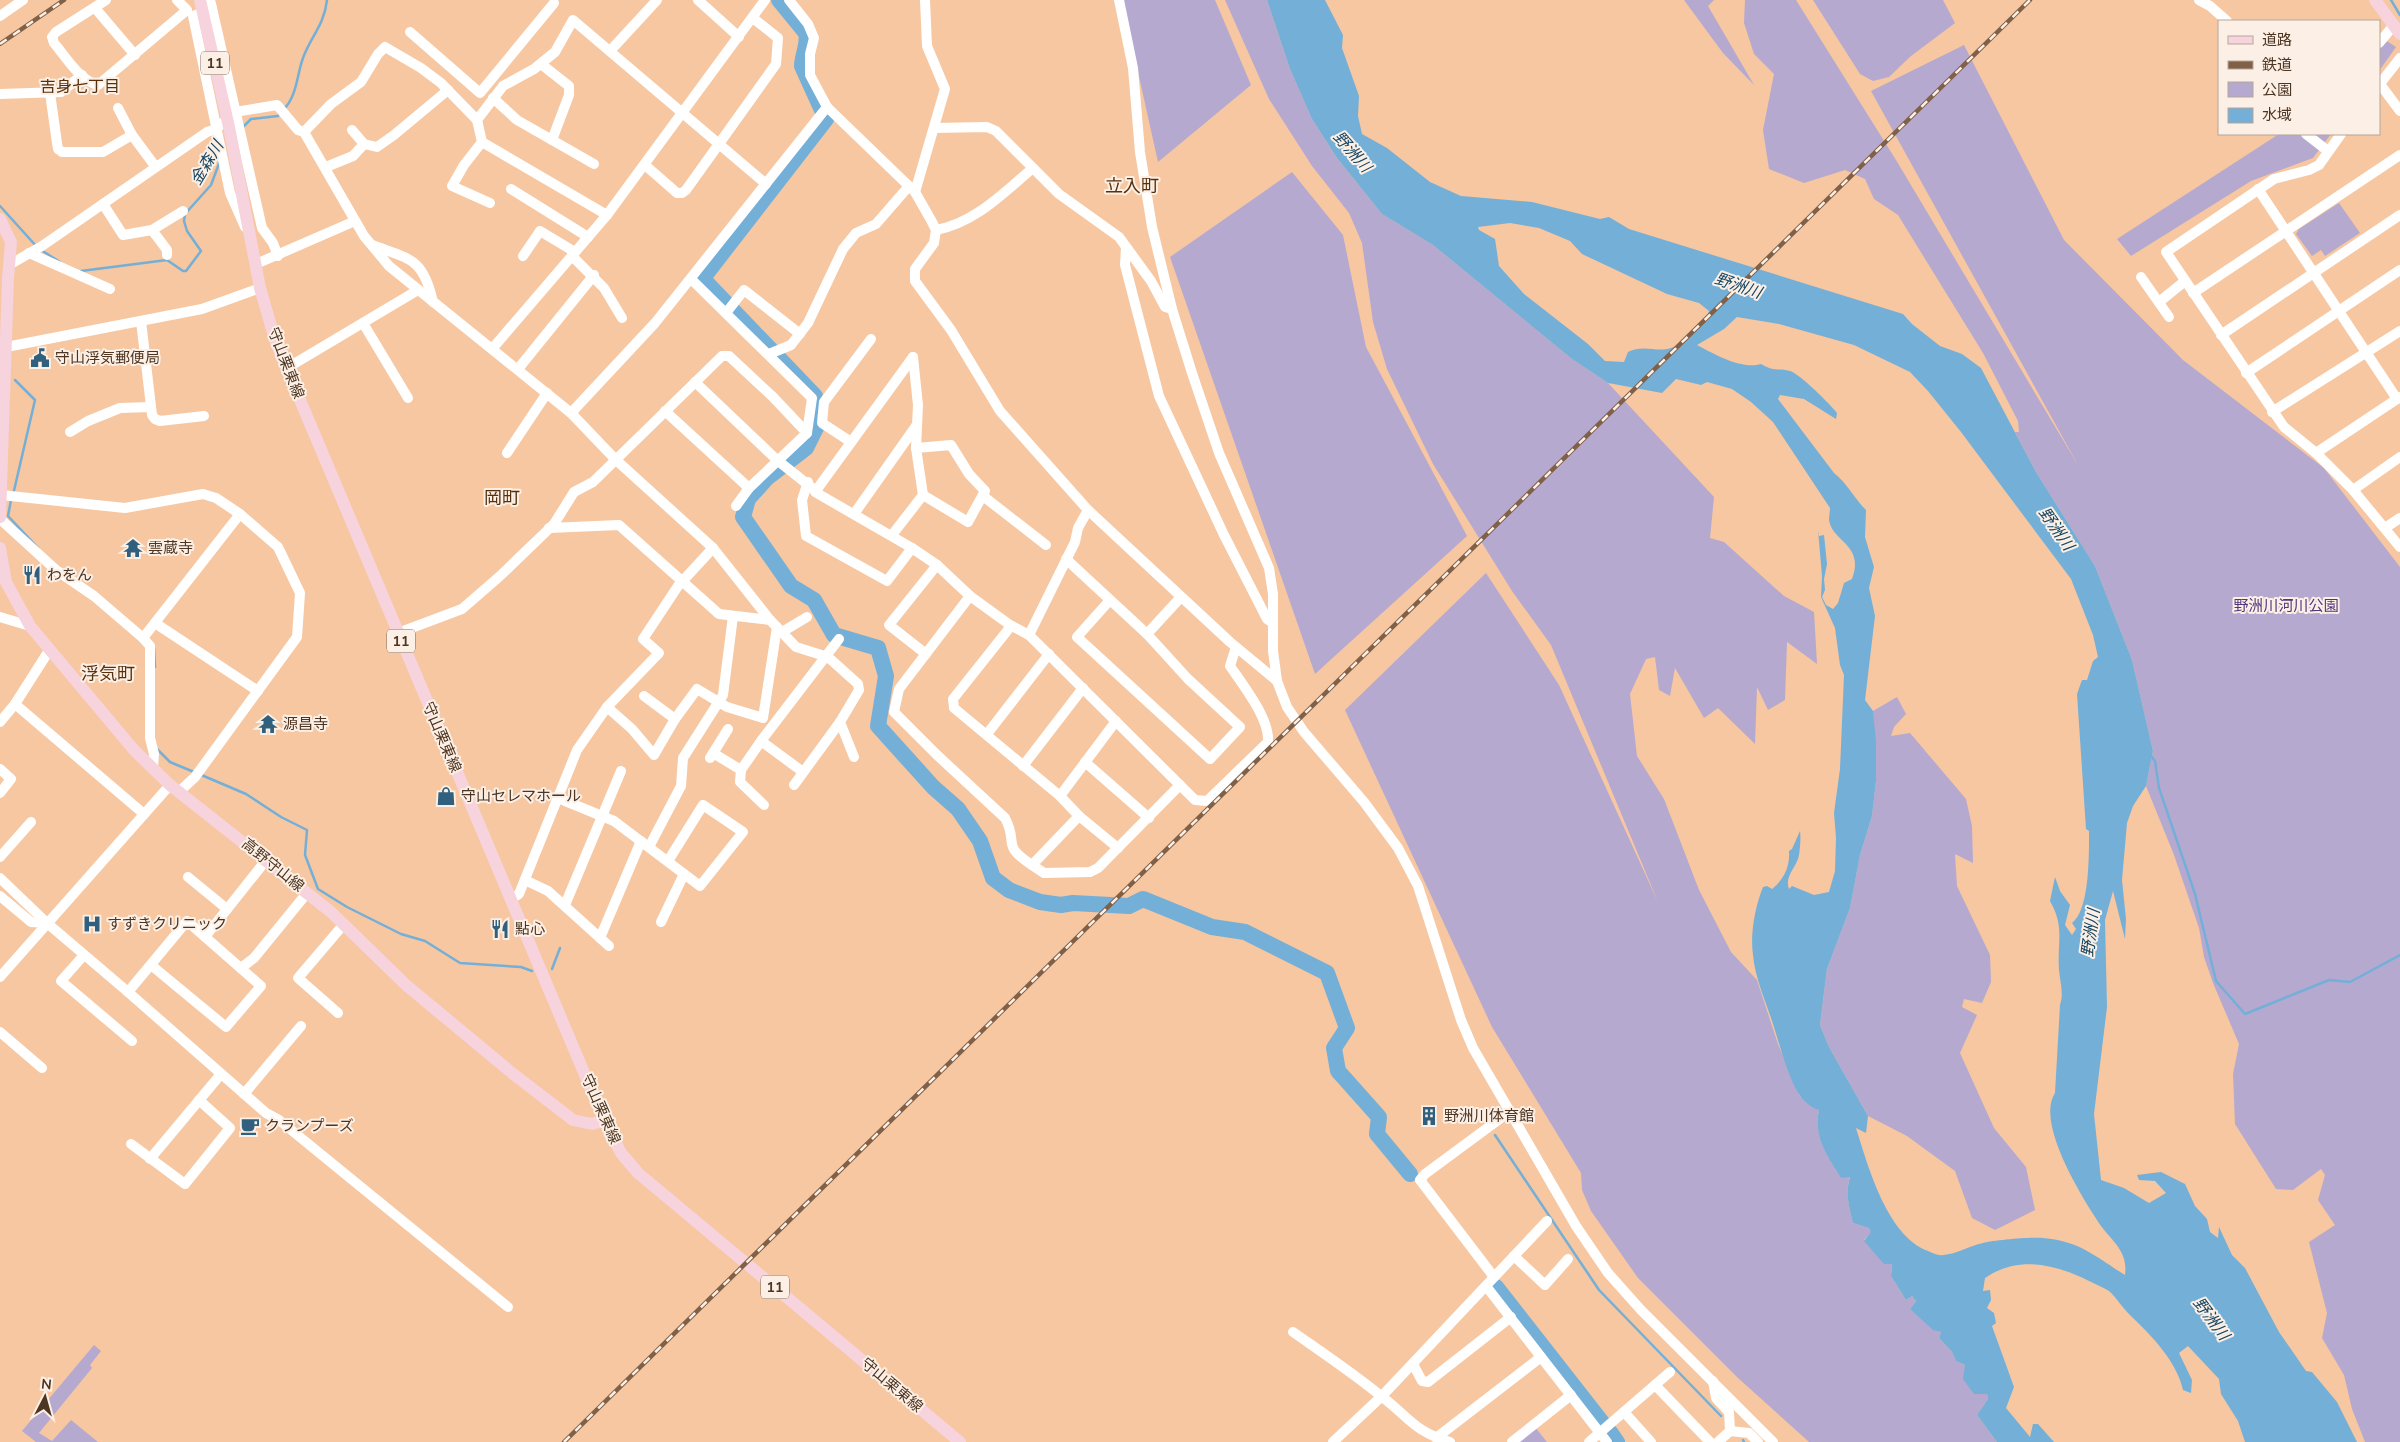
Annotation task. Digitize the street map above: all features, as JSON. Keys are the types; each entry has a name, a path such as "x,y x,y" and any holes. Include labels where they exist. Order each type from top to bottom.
{"main road":[{"name":"守山栗東線","path":"200,0 231,131 227,151 251,242 260,288 276,343 604,1120 621,1153 638,1172 960,1442"},
{"path":"2375,0 2397,30"},
{"path":"0,218 11,242 9,265 4,283 1,441 9,495 0,518"},
{"name":"高野守山線","path":"0,548 6,582 30,626 123,737 153,768 175,788 307,892 344,924 432,1007 473,1042 573,1120 592,1124 604,1120"}],"street":[{"path":"0,16 23,0"},
{"path":"106,0 56,32 52,37 54,43 82,75 88,81 98,85 190,13 211,4 235,112 231,131"},
{"path":"177,0 190,13 262,228 273,243 278,256"},
{"path":"610,51 657,0"},
{"path":"698,0 739,37"},
{"path":"492,349 607,215 765,0"},
{"path":"789,0 808,24 814,38 810,54 810,75 827,107 912,189 936,230 934,243 915,269 915,281 951,330 1000,411 1088,510 1236,647 1278,681"},
{"path":"769,354 790,345 808,323 843,249 856,233 876,224 912,189 934,128 945,88 927,46 925,0"},
{"path":"1119,0 1133,68 1140,152 1150,219 1172,309 1219,453 1269,568 1273,594 1273,651 1278,681 1287,707 1304,732 1364,802 1398,848 1418,886 1462,1024 1509,1112 1576,1226 1608,1273 1641,1310 1773,1442"},
{"path":"2199,0 2210,6 2226,20"},
{"path":"410,32 480,93 554,3"},
{"path":"95,8 135,55"},
{"path":"645,165 677,193 682,193 719,144 776,64 778,38 753,18"},
{"path":"477,120 503,86 541,64 555,52 573,20 766,184"},
{"path":"2380,41 2397,30"},
{"path":"304,132 331,104 361,82 378,54 385,47 421,68 448,90 477,120 482,142 607,215"},
{"path":"2380,84 2400,58"},
{"path":"541,64 569,86 569,95 552,140"},
{"path":"0,94 61,92 82,75"},
{"path":"2380,86 2400,111"},
{"path":"352,130 364,144 377,147 448,90"},
{"path":"50,93 58,149 62,152 103,152 132,135"},
{"path":"493,98 518,120 594,164"},
{"path":"235,112 273,105 284,111 298,130 304,132 326,167 355,221 389,266 572,413 615,459 713,548 776,627 796,647 826,657 858,684 859,690 840,722 794,784"},
{"path":"572,413 655,323 827,107"},
{"path":"118,108 132,135 155,166"},
{"path":"231,131 235,112"},
{"path":"934,128 987,128 996,131 1059,194 1119,237 1151,282 1165,306 1172,309"},
{"path":"9,265 35,250 207,132 231,131"},
{"path":"2307,135 2328,151"},
{"path":"2341,135 2318,165 2309,170 2274,179 2166,252 2272,412 2284,427 2316,453 2353,490 2400,547"},
{"path":"482,142 464,165 452,186 490,203"},
{"path":"326,167 353,156 364,144"},
{"path":"227,151 224,165 230,193 251,242"},
{"path":"2193,293 2400,155"},
{"path":"936,230 954,226 975,215 1033,168"},
{"path":"511,188 588,236"},
{"path":"2258,189 2367,354 2399,398 2316,453"},
{"path":"103,204 123,235 152,230 183,211"},
{"path":"2221,335 2400,215"},
{"path":"256,264 355,221"},
{"path":"152,230 167,250 167,255"},
{"path":"523,256 540,231 573,254 594,275 622,318"},
{"path":"371,244 404,255 414,262 424,276 432,302"},
{"path":"1126,247 1125,265 1159,396 1224,535 1267,619 1273,623"},
{"path":"35,250 110,289"},
{"path":"2246,373 2400,270"},
{"path":"518,369 594,275"},
{"path":"2141,277 2169,317"},
{"path":"691,279 812,398 807,433 749,488 736,506"},
{"path":"2159,302 2185,282"},
{"path":"2,347 202,309 260,288"},
{"path":"287,368 418,290"},
{"path":"726,313 744,290 800,334"},
{"path":"141,321 151,407 155,419 160,421 204,416"},
{"path":"363,323 408,398"},
{"path":"2272,412 2367,354 2400,331"},
{"path":"822,423 824,402 871,339"},
{"path":"398,633 462,609 500,576 549,528 574,492 593,482 722,356 729,356 774,397 807,433"},
{"path":"815,492 913,358 918,405 916,448 923,495 892,535"},
{"path":"695,382 777,460 808,482 815,492 892,535 938,565 970,596 1011,626 1029,635 1195,800 1207,801 1268,742 1269,732 1252,699 1230,666 1236,647"},
{"path":"508,453 547,393"},
{"path":"70,432 88,420 120,408 151,407"},
{"path":"665,411 749,488"},
{"path":"810,422 822,423 851,442"},
{"path":"854,514 916,426"},
{"path":"916,448 951,445 969,474 985,491 968,522 923,495"},
{"path":"2353,490 2400,457"},
{"path":"808,482 802,500 806,536 887,581 912,548"},
{"path":"0,977 144,814 175,788 195,777 297,637 300,593 278,547 240,514 216,498 203,494 125,508 9,495"},
{"path":"983,496 1046,545"},
{"path":"1029,635 1075,542 1078,528 1088,510"},
{"path":"147,632 240,514"},
{"path":"0,518 56,570 94,596 113,615 258,691"},
{"path":"2385,528 2400,518"},
{"path":"549,528 619,525 718,614 776,627 807,617"},
{"path":"511,899 519,894 577,750 607,707 659,653 643,639 682,582 713,548"},
{"path":"1066,559 1147,634 1188,678 1240,727 1210,759 1077,637 1110,600"},
{"path":"926,654 890,625 938,565"},
{"path":"970,596 898,689 894,712 937,755 1006,818 1012,848 1016,854 1044,873 1090,872 1098,868 1180,785"},
{"path":"1147,634 1181,597"},
{"path":"600,938 645,844 681,786 683,758 723,695 733,616"},
{"path":"0,617 30,626"},
{"path":"1011,626 953,699 954,708 1060,796 1079,816 1118,848"},
{"path":"607,707 632,729 654,755 675,719 697,689 719,702 763,718 776,627"},
{"path":"147,632 151,655 150,738 154,754 153,768"},
{"path":"764,805 740,782 741,770 783,709 839,639"},
{"path":"0,722 15,704 50,649"},
{"path":"987,734 1049,654"},
{"path":"1024,766 1082,688"},
{"path":"644,696 675,719"},
{"path":"15,704 144,814"},
{"path":"1060,796 1116,721"},
{"path":"840,722 854,757"},
{"path":"728,728 711,756 741,770"},
{"path":"761,741 803,772"},
{"path":"1085,762 1149,818"},
{"path":"0,769 11,779 0,793"},
{"path":"565,905 621,771"},
{"path":"558,798 614,821 700,886 743,832 702,805 668,861"},
{"path":"1032,865 1079,816"},
{"path":"0,857 30,822"},
{"path":"205,937 267,859"},
{"path":"661,922 684,874"},
{"path":"188,877 228,909"},
{"path":"0,878 47,923 244,1094 377,1199 508,1307"},
{"path":"525,880 548,891 610,946"},
{"path":"241,968 254,958 307,892"},
{"path":"0,896 31,922 47,923"},
{"path":"128,992 187,921 261,986 226,1027 152,965"},
{"path":"338,1013 298,978 344,924"},
{"path":"84,955 61,981 132,1040"},
{"path":"244,1094 301,1026"},
{"path":"0,1032 42,1068"},
{"path":"150,1159 221,1074"},
{"path":"131,1144 185,1184 230,1128 199,1100"},
{"path":"1494,1277 1420,1180 1425,1174 1509,1112"},
{"path":"1333,1442 1413,1364 1547,1221"},
{"path":"1514,1256 1544,1285 1568,1259"},
{"path":"1486,1286 1608,1442"},
{"path":"1413,1364 1422,1381 1428,1382 1511,1317"},
{"path":"1294,1332 1382,1396 1414,1426 1436,1438 1450,1442"},
{"path":"1436,1438 1542,1357"},
{"path":"1589,1442 1625,1413 1670,1372"},
{"path":"1713,1381 1716,1398 1729,1412 1730,1431"},
{"path":"1655,1385 1710,1442"},
{"path":"1512,1442 1571,1395"},
{"path":"1625,1413 1650,1442"},
{"path":"1718,1442 1730,1431 1749,1433 1758,1442"}],"green space":[{"path":"1122,0 1215,0 1251,85 1158,162"},
{"path":"1225,0 1267,0 1290,69 1312,119 1337,158 1382,214 1433,245 1572,359 1608,383 1714,497 1710,538 1724,542 1784,596 1814,612 1817,664 1787,642 1785,700 1768,710 1757,687 1755,744 1718,708 1704,718 1675,668 1670,696 1659,690 1655,657 1646,659 1630,694 1637,756 1664,799 1699,890 1731,952 1757,980 1778,1044 1800,1096 1819,1110 1818,1128 1826,1153 1841,1178 1850,1176 1848,1194 1853,1223 1869,1228 1872,1232 1864,1240 1892,1263 1891,1276 1906,1300 1912,1296 1916,1301 1910,1309 1941,1332 1939,1338 1952,1352 1956,1361 1965,1365 1987,1394 1988,1399 1977,1415 1997,1442 1809,1442 1738,1378 1638,1278 1591,1211 1582,1190 1581,1173 1492,1027 1345,710 1486,573 1559,685 1658,902 1551,645 1512,591 1433,464 1387,369 1373,322 1362,243 1349,213 1312,166 1269,99"},
{"path":"1684,0 1714,0 1708,6 1754,85 1723,53"},
{"name":"野洲川河川公園","path":"1745,0 1796,0 1896,160 2078,465 1871,91 1964,45 2064,240 2183,360 2324,468 2400,567 2400,1442 2365,1442 2352,1409 2344,1375 2322,1338 2327,1313 2309,1242 2335,1225 2318,1200 2325,1175 2321,1169 2293,1190 2276,1189 2235,1124 2233,1074 2239,1044 2213,983 2204,957 2199,928 2174,855 2146,786 2153,751 2132,660 2095,566 2036,472 2015,432 2019,432 2018,421 1983,353 1898,215 1874,199 1865,179 1845,170 1804,183 1769,169 1763,130 1774,74 1754,54 1744,23"},
{"path":"1813,0 1943,0 1955,23 1911,56 1889,77 1873,81 1860,74"},
{"path":"2380,37 2396,47 2380,70"},
{"path":"2277,135 2300,135 2303,137 2305,135 2330,135 2313,158 2251,181 2131,256 2117,239"},
{"path":"1292,172 1343,235 1366,347 1467,536 1315,674 1170,257"},
{"path":"2339,203 2360,233 2325,256 2321,250 2312,256 2296,234 2299,229"},
{"path":"1897,697 1906,714 1894,727 1891,736 1910,733 1966,799 1972,826 1973,863 1955,854 1957,886 1990,955 1991,982 1982,1003 1964,999 1962,1007 1977,1015 1960,1053 1994,1128 2026,1167 2035,1210 1995,1230 1972,1218 1955,1171 1907,1136 1868,1116 1829,1047 1820,1025 1827,969 1850,908 1860,855 1872,816 1876,781 1873,711"},
{"path":"94,1345 101,1351 90,1365 92,1368 39,1433 52,1441 71,1420 98,1442 36,1442 22,1431"},
{"path":"1535,1427 1547,1442 1517,1442"}],"water":[{"name":"野洲川","path":"1267,0 1325,0 1343,35 1342,48 1359,96 1358,116 1362,134 1387,148 1430,182 1461,196 1532,202 1600,219 1609,217 1629,229 1903,314 1912,324 1940,346 1962,354 1981,368 2036,472 2095,566 2132,660 2153,751 2146,786 2133,806 2127,823 2122,880 2126,919 2125,939 2113,891 2105,920 2107,1007 2094,1114 2101,1180 2124,1188 2149,1203 2166,1193 2155,1181 2139,1180 2137,1175 2161,1172 2185,1184 2195,1206 2207,1219 2210,1232 2218,1238 2219,1227 2232,1255 2245,1268 2279,1332 2306,1371 2312,1372 2337,1402 2357,1442 2245,1442 2238,1421 2221,1394 2219,1379 2188,1346 2179,1353 2192,1380 2191,1393 2183,1390 2175,1369 2163,1350 2109,1291 2063,1270 2037,1264 2023,1264 2010,1266 1985,1278 1983,1291 1990,1290 1991,1300 1987,1308 1994,1313 1996,1323 1992,1326 2014,1387 2006,1408 2030,1437 2033,1424 2038,1424 2054,1442 1997,1442 1977,1415 1988,1399 1987,1394 1974,1394 1963,1379 1965,1365 1956,1361 1952,1352 1939,1338 1941,1332 1933,1330 1910,1309 1916,1301 1912,1296 1906,1300 1891,1276 1892,1264 1884,1264 1864,1241 1871,1232 1869,1228 1853,1223 1848,1195 1850,1177 1841,1178 1822,1145 1818,1128 1819,1110 1812,1107 1796,1090 1760,987 1754,963 1752,947 1753,930 1760,895 1763,887 1767,886 1772,889 1783,877 1787,867 1789,851 1792,849 1800,831 1799,855 1789,876 1789,889 1792,886 1814,895 1829,892 1835,871 1836,838 1834,813 1840,769 1844,675 1840,665 1835,628 1821,597 1822,576 1818,530 1819,536 1824,535 1827,564 1824,579 1825,590 1822,597 1826,605 1833,609 1838,603 1844,583 1852,579 1855,567 1851,551 1831,527 1829,520 1830,508 1773,422 1751,402 1732,389 1707,382 1701,385 1676,379 1662,393 1608,383 1572,359 1433,245 1382,214 1337,158 1312,119 1290,69","holes":["1510,223 1539,228 1570,241 1582,254 1667,294 1699,303 1709,311 1707,316 1694,333 1677,346 1661,350 1634,350 1628,352 1624,362 1605,361 1588,344 1524,294 1499,266 1495,239 1479,230 1478,227","1737,317 1779,324 1854,345 1910,372 1961,432 2071,579 2093,635 2098,657 2093,661 2087,680 2082,680 2077,694 2086,829 2089,831 2089,853 2085,894 2078,916 2072,923 2076,929 2072,935 2065,925 2070,905 2060,891 2055,877 2050,901 2055,910 2059,927 2059,970 2062,992 2055,1093 2050,1106 2051,1123 2056,1141 2073,1180 2101,1226 2122,1254 2125,1275 2078,1246 2043,1238 1996,1241 1978,1244 1958,1252 1941,1255 1928,1251 1914,1243 1901,1231 1890,1216 1873,1180 1856,1128 1866,1133 1868,1116 1829,1047 1820,1025 1827,969 1850,908 1860,855 1872,816 1876,781 1876,742 1873,711 1865,700 1875,616 1869,588 1874,567 1865,537 1866,510 1843,481 1834,473 1778,399 1780,395 1804,399 1836,419 1837,413 1822,397 1795,373 1770,368 1761,364 1745,365 1737,363 1720,357 1697,345 1724,329"]}],"waterway":[{"name":"金森川","path":"284,109 292,98 303,58 323,17 327,0"},
{"path":"779,0 806,33 807,41 802,66 826,119 706,274 704,280 815,396 816,428 806,448 767,478 748,499 743,517 791,586 814,600 834,635 878,648 886,676 878,726 933,787 958,809 980,841 993,878 1009,890 1040,902 1061,905 1073,903 1129,906 1143,899 1212,927 1245,932 1327,973 1347,1028 1334,1048 1338,1071 1379,1117 1377,1134 1410,1174"},
{"path":"2391,0 2400,15"},
{"name":"金森川","path":"243,127 251,119 278,116 280,113"},
{"name":"金森川","path":"81,271 167,260 183,271 186,271 201,251 187,231 184,221 185,214 211,185 220,161"},
{"name":"金森川","path":"0,206 37,247"},
{"name":"金森川","path":"41,250 60,262"},
{"path":"13,495 35,400 15,380"},
{"path":"11,500 8,516 39,549"},
{"path":"154,648 155,667"},
{"path":"157,749 170,762 194,772"},
{"path":"2151,756 2155,761 2159,788 2195,894 2216,981 2245,1014 2329,980 2350,982 2400,955"},
{"path":"199,774 246,794 281,817 307,830 305,855 318,889 347,907 401,934 425,941 460,963 521,967 532,971"},
{"path":"552,969 560,948"},
{"path":"1495,1135 1599,1290 1721,1416"},
{"path":"1496,1287 1604,1425"},
{"path":"1610,1432 1617,1442"}],"railway":[{"path":"0,44 64,0"},
{"path":"564,1442 2030,0"}],"place":[{"name":"守山浮気郵便局","path":"40,358"},
{"name":"雲蔵寺","path":"133,548"},
{"name":"わをん","path":"32,575"},
{"name":"源昌寺","path":"268,724"},
{"name":"守山セレマホール","path":"446,796"},
{"name":"すずきクリニック","path":"92,924"},
{"name":"點心","path":"500,929"},
{"name":"野洲川体育館","path":"1429,1116"},
{"name":"クランプーズ","path":"250,1126"}],"district":[{"name":"吉身七丁目","path":"80,87"},
{"name":"立入町","path":"1132,186"},
{"name":"岡町","path":"502,498"},
{"name":"浮気町","path":"108,674"}]}
